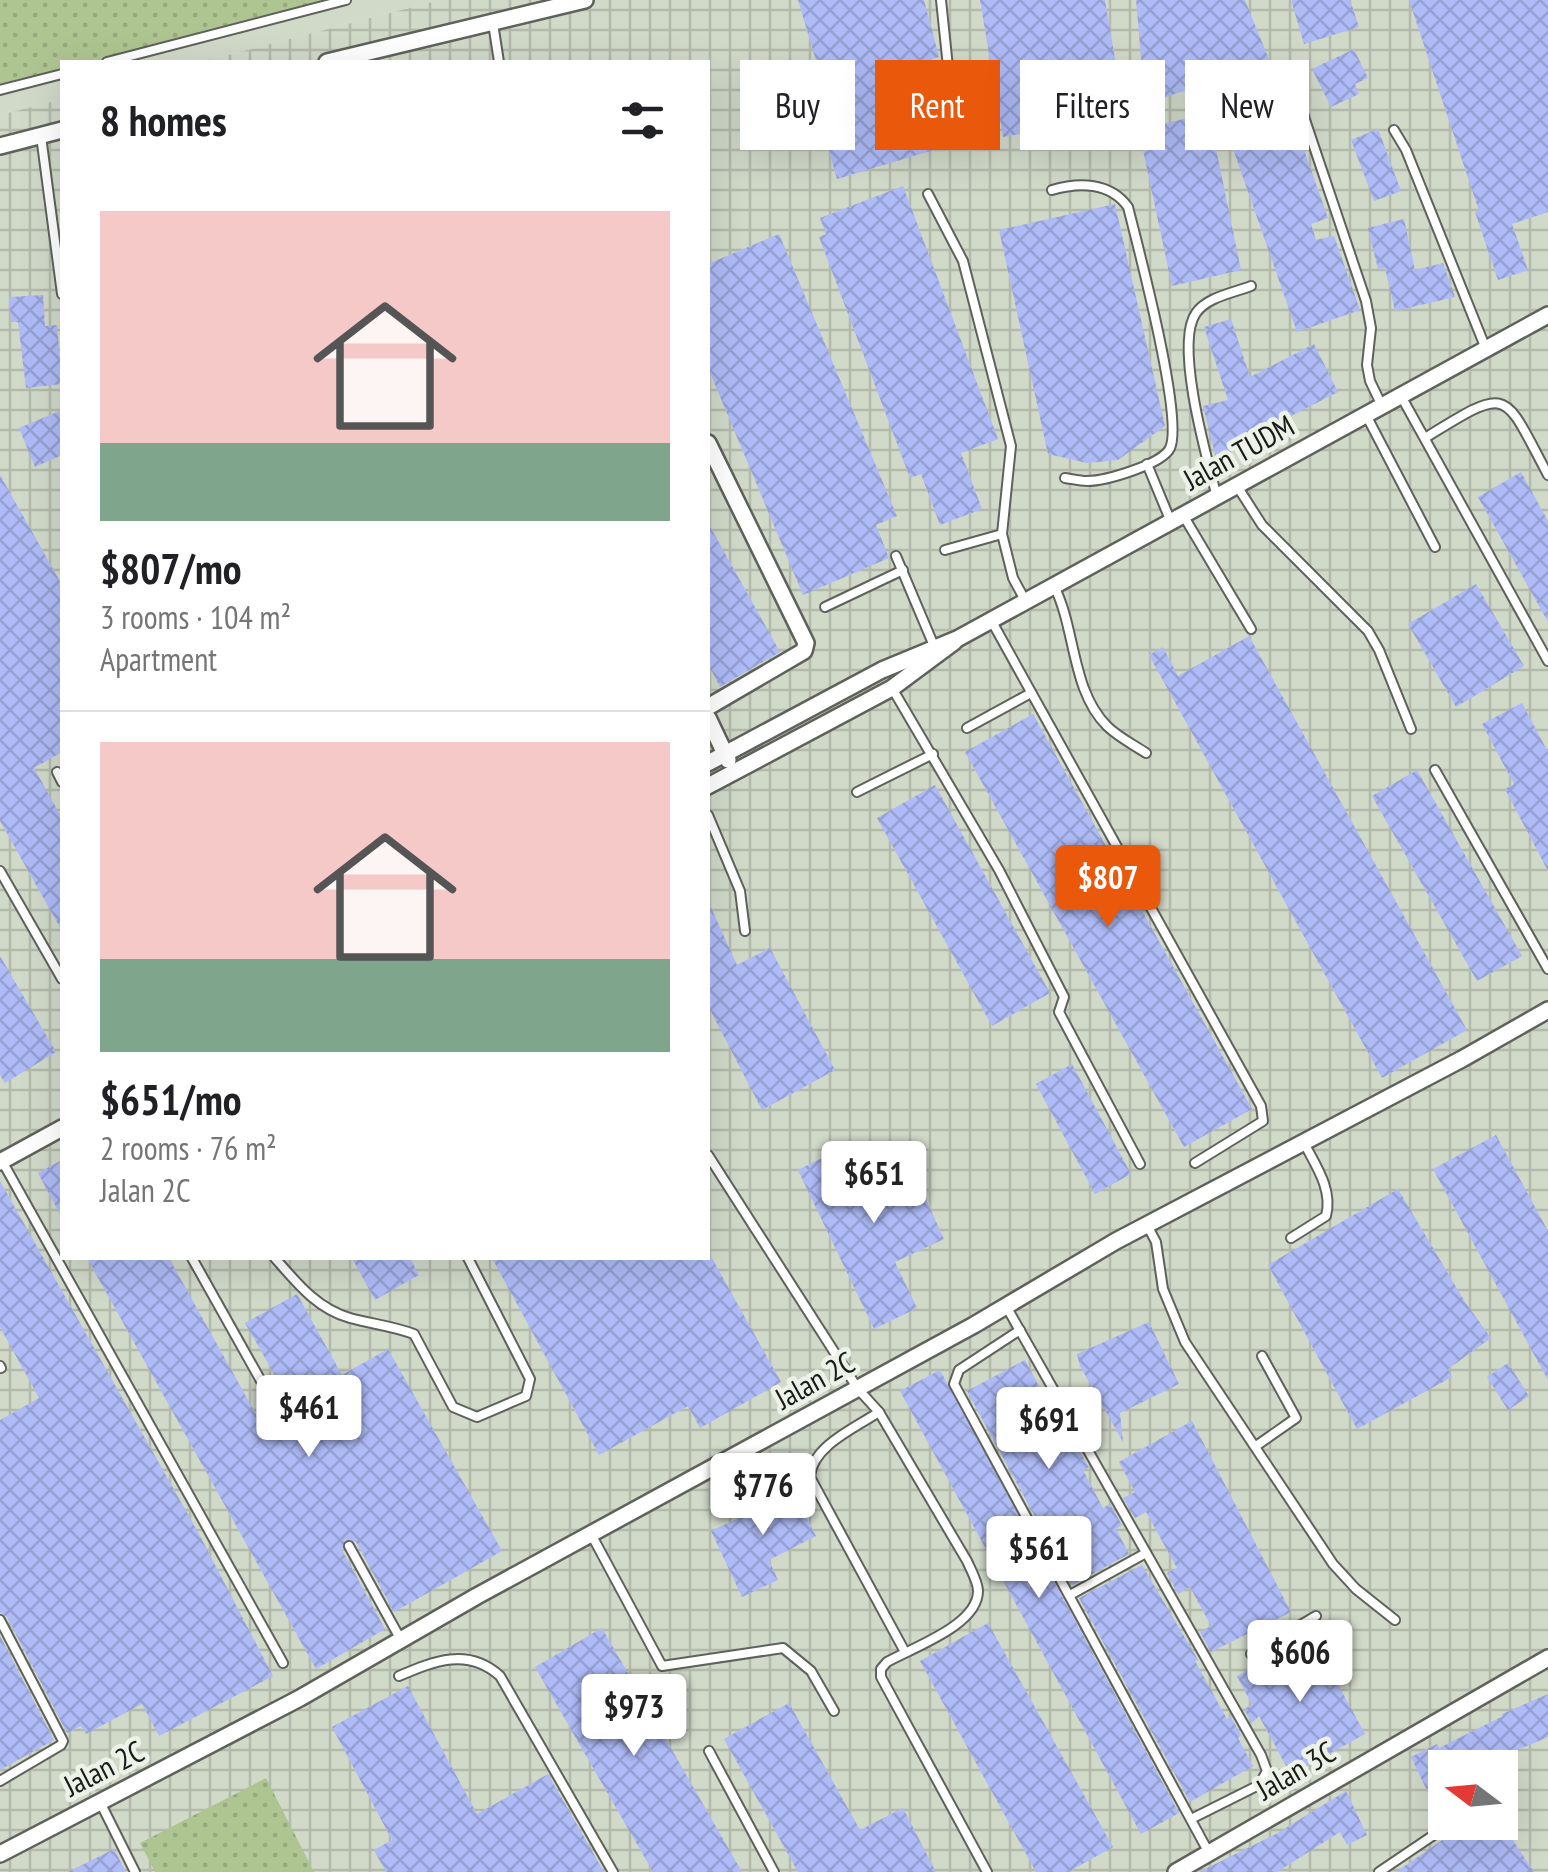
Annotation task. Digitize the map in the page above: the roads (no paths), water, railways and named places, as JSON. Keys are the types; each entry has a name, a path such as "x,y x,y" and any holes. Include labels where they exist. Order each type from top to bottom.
{"street":[{"path":"335,60 585,0"},
{"path":"0,146 60,131"},
{"name":"Jalan TUDM","path":"710,761 934,646 957,639 1548,315"},
{"path":"710,447 806,643 804,651 710,706"},
{"name":"Jalan TUDM","path":"710,785 892,688 950,649 957,639"},
{"path":"710,722 734,772"},
{"name":"Jalan 2C","path":"0,1854 300,1698 1147,1224 1548,1010"},
{"path":"1,1161 60,1129"},
{"name":"Jalan 3C","path":"1176,1872 1548,1658"}],"lane":[{"path":"115,60 346,0"},
{"path":"940,0 947,60"},
{"path":"492,22 499,60"},
{"path":"0,90 60,75"},
{"path":"1394,130 1406,150 1486,349"},
{"path":"1309,132 1366,301 1371,328 1366,365 1382,406"},
{"path":"41,136 60,279"},
{"path":"1052,190 1084,184 1121,196 1128,207 1150,292 1174,417 1173,441 1162,458 1105,479 1065,478"},
{"path":"928,194 963,262 1011,446 1002,534 1013,578 1026,602"},
{"path":"1216,497 1198,420 1187,343 1194,315 1206,303 1251,286"},
{"path":"1402,396 1548,661"},
{"path":"1424,438 1482,402 1500,402 1515,413 1548,475"},
{"path":"1366,415 1435,546"},
{"path":"1147,464 1177,518 1252,629"},
{"path":"1237,486 1262,524 1368,631 1380,650 1411,729"},
{"path":"945,550 1002,534"},
{"path":"896,556 934,646"},
{"path":"825,607 902,570"},
{"path":"1054,586 1064,606 1076,664 1089,697 1106,725 1146,753"},
{"path":"992,620 1261,1106 1263,1121 1195,1163"},
{"path":"892,688 999,870 1064,997 1059,1012 1081,1059 1140,1164"},
{"path":"967,728 1031,694"},
{"path":"856,792 932,754"},
{"path":"1435,770 1548,969"},
{"path":"58,772 60,777"},
{"path":"710,820 740,891 746,932"},
{"path":"0,871 60,976"},
{"path":"1291,1238 1326,1216 1330,1203 1304,1142"},
{"path":"710,1158 858,1389 879,1412 968,1562 979,1588 972,1612 950,1629 888,1662 881,1669 881,1677 987,1872"},
{"path":"1,1161 283,1663"},
{"path":"1147,1224 1156,1242 1163,1289 1185,1342 1333,1564 1356,1589 1395,1620"},
{"path":"193,1260 270,1398"},
{"path":"277,1260 308,1296 347,1318 386,1324 414,1334 453,1407 477,1417 526,1396 530,1379 469,1260"},
{"path":"1006,1306 1266,1771 1259,1785 1193,1818"},
{"path":"1020,1330 958,1370 954,1384 1210,1853"},
{"path":"1256,1446 1296,1418 1262,1356"},
{"path":"879,1412 818,1454 810,1477 905,1652"},
{"path":"590,1534 662,1666 783,1648 811,1671 834,1712"},
{"path":"350,1546 401,1640"},
{"path":"1070,1595 1146,1554"},
{"path":"1251,1654 1316,1616"},
{"path":"0,1620 63,1741 0,1781"},
{"path":"398,1676 437,1660 464,1658 480,1662 500,1676 614,1872"},
{"path":"708,1751 774,1872"},
{"path":"100,1802 135,1872"},
{"path":"1379,1872 1428,1839"}]}
